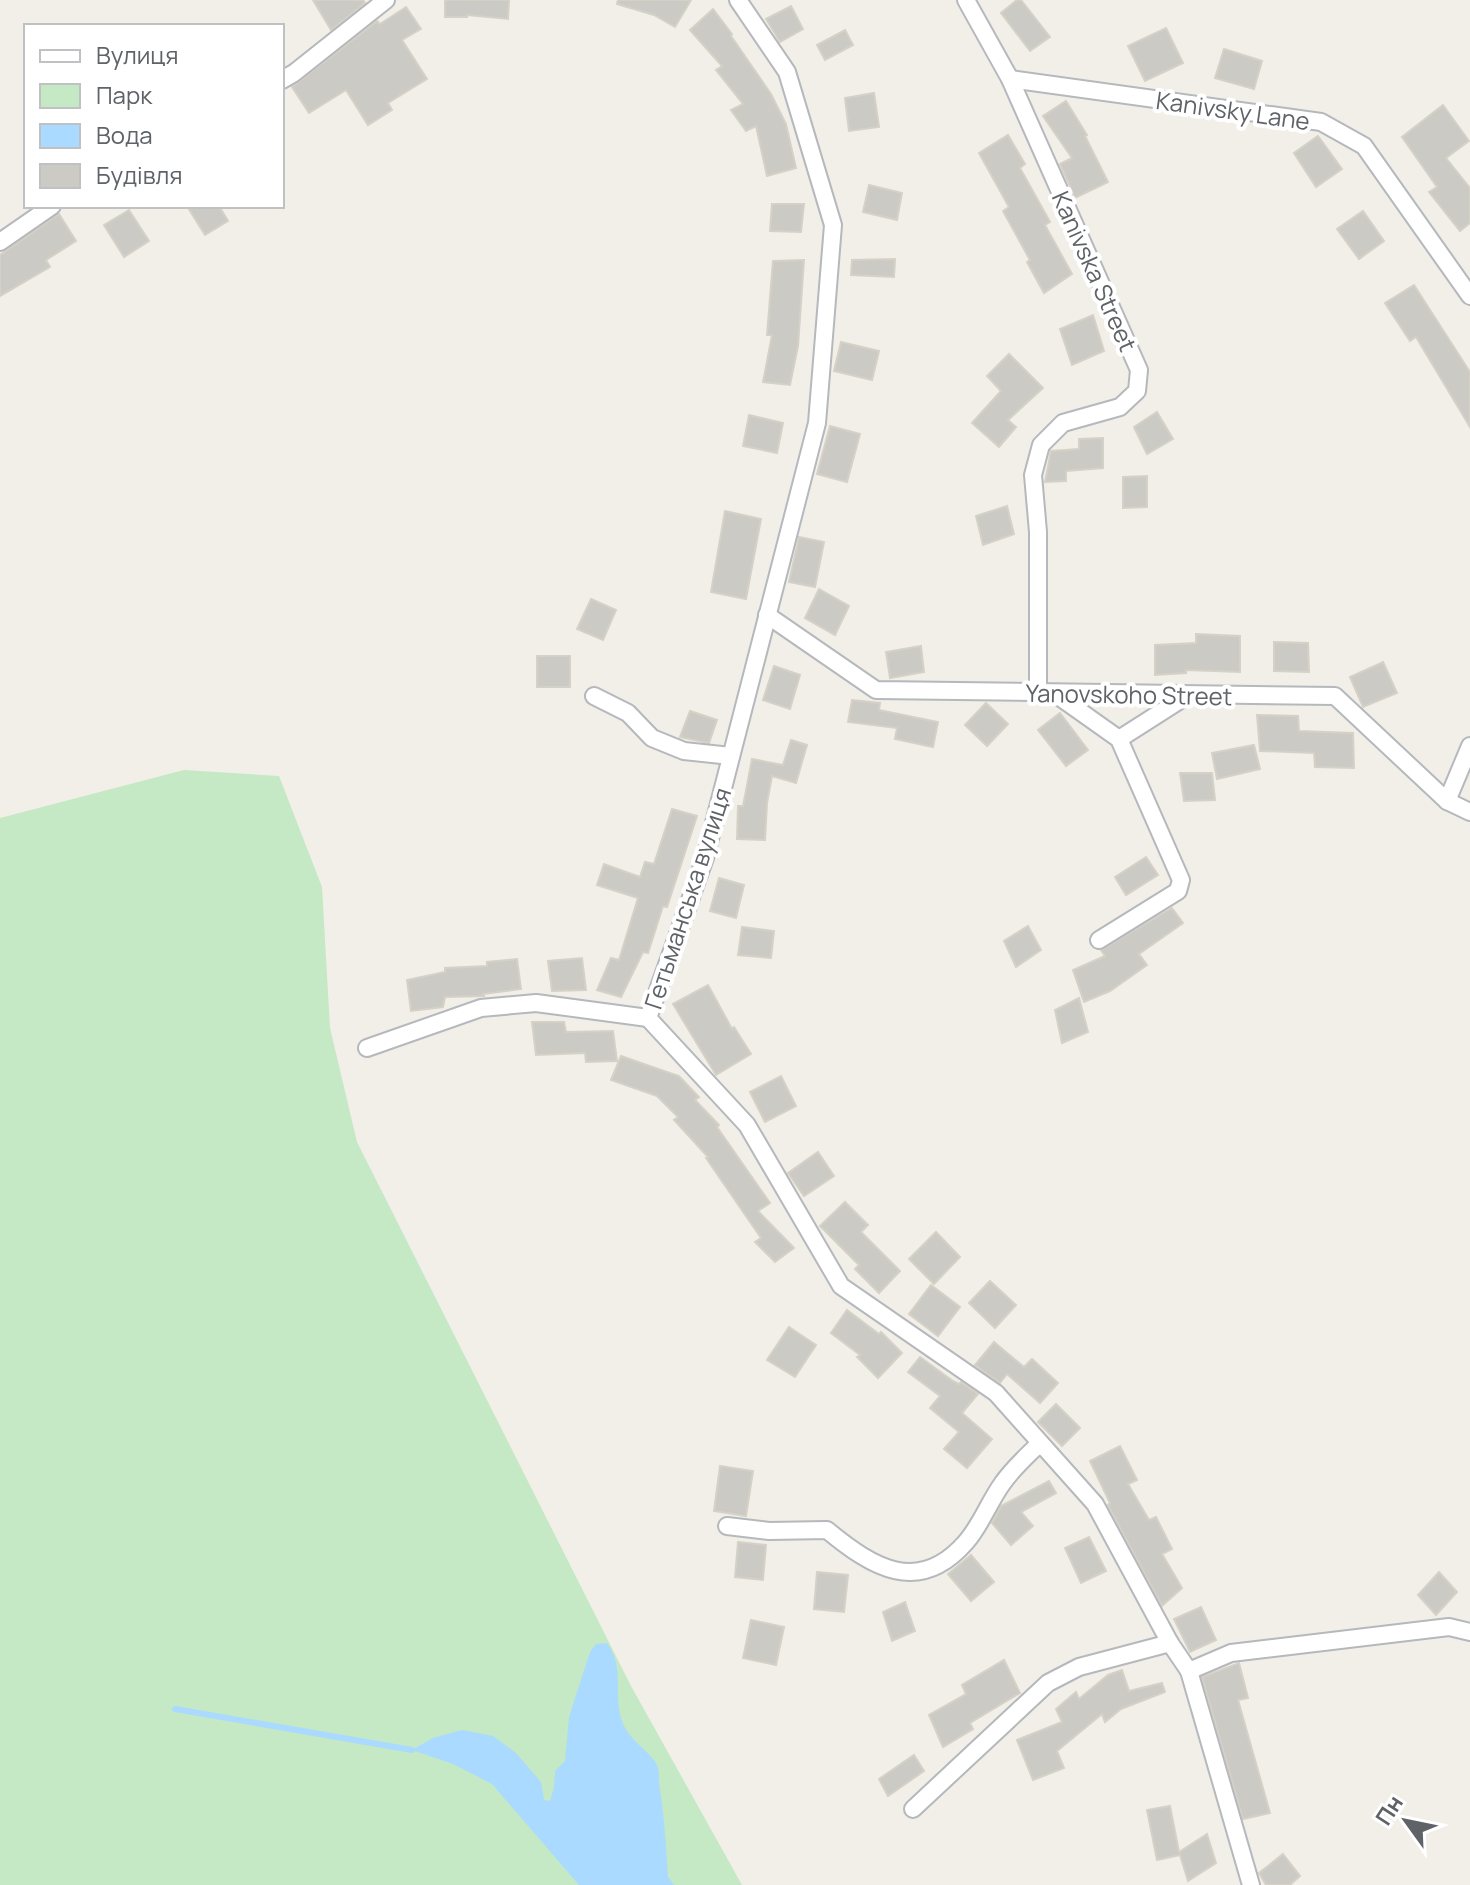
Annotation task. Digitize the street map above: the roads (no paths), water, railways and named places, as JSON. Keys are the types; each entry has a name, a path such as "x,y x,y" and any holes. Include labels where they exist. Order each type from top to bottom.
{"street":[{"path":"284,79 386,0"},
{"name":"Гетьманська вулиця","path":"738,0 787,72 833,225 817,423 705,858 648,1018 747,1125 841,1286 996,1393 1095,1504 1170,1643 1189,1671 1251,1885"},
{"name":"Kanivska Street","path":"966,0 1010,79 1139,370 1137,391 1120,407 1063,423 1041,445 1033,475 1046,693"},
{"name":"Kanivsky Lane","path":"1010,79 1321,122 1364,146 1470,296"},
{"path":"0,242 49,208"},
{"name":"Yanovskoho Street","path":"767,615 876,690 1335,696 1447,801 1470,812"},
{"path":"1046,693 1119,739 1181,880 1178,891 1099,940"},
{"path":"1119,739 1189,694"},
{"path":"594,696 628,713 652,738 684,751 731,756"},
{"path":"1447,801 1470,746"},
{"path":"367,1048 481,1008 536,1003 648,1018"},
{"path":"727,1526 769,1531 827,1530 859,1557 904,1573 937,1568 967,1541 1003,1481 1040,1443"},
{"path":"1189,1671 1231,1653 1449,1627 1470,1632"},
{"path":"913,1809 1048,1683 1079,1667 1170,1643"}],"water":[{"path":"607,1643 616,1662 622,1721 629,1734 658,1767 668,1877 674,1885 579,1885 492,1784 453,1764 412,1750 433,1738 462,1730 493,1736 516,1753 541,1782 544,1800 550,1801 555,1771 565,1761 569,1717 590,1652 596,1644"}],"waterway":[{"path":"175,1709 412,1750"}]}
